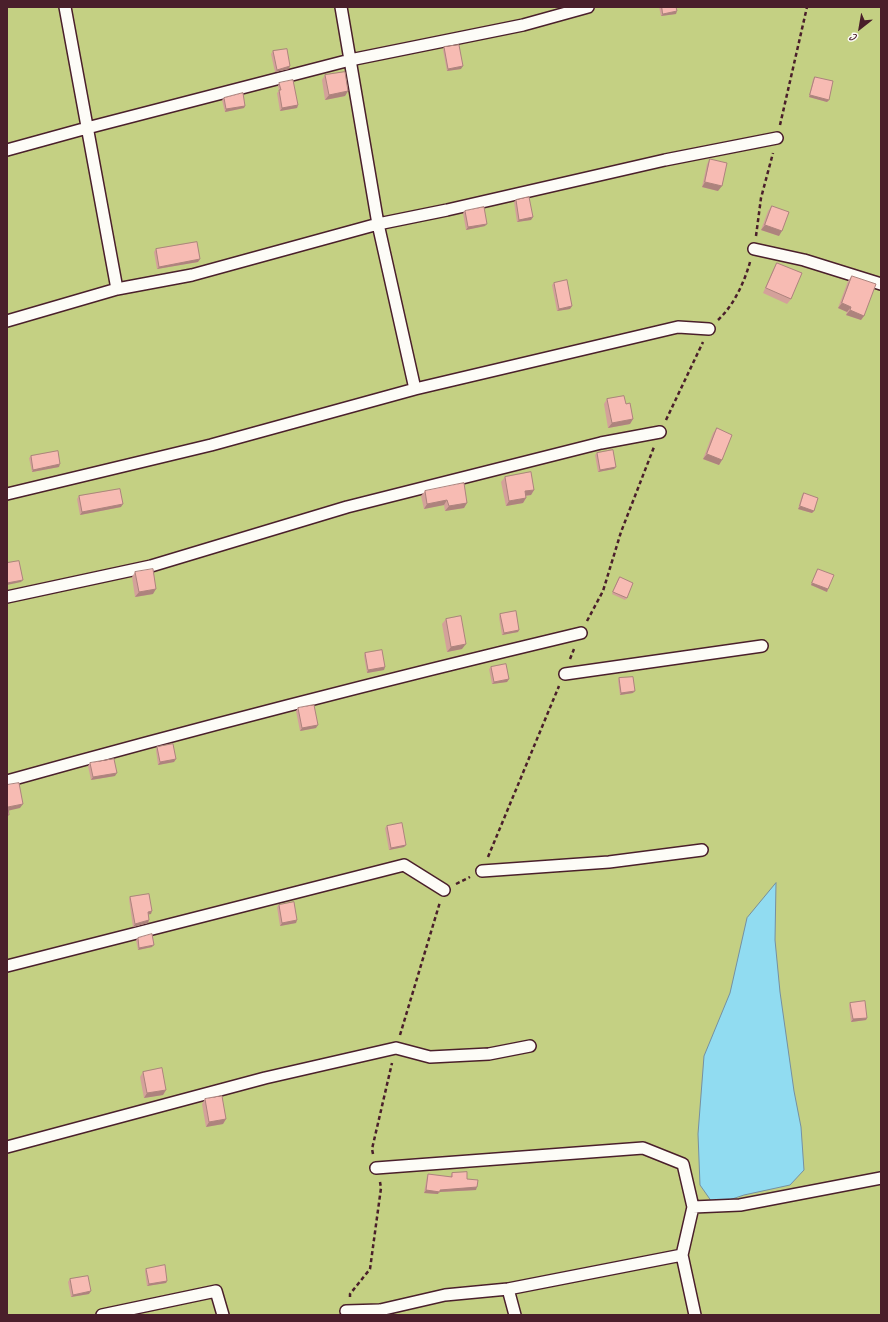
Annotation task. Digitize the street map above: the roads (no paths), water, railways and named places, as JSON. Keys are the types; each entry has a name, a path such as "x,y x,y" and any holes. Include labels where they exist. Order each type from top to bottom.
{"lane":[{"path":"65,7 117,289"},
{"path":"341,7 378,224 415,388"},
{"path":"7,150 350,60 523,25 588,7"},
{"path":"7,321 117,289 192,275 378,224 447,210 665,160 777,138"},
{"path":"754,249 804,260 881,284"},
{"path":"7,494 211,445 415,388 678,327 709,329"},
{"path":"7,597 151,566 347,507 601,443 660,432"},
{"path":"7,781 145,742 581,633"},
{"path":"565,674 762,646"},
{"path":"482,871 609,862 702,850"},
{"path":"7,966 404,865 444,890"},
{"path":"7,1147 265,1078 396,1048 430,1057 488,1054 530,1046"},
{"path":"376,1168 643,1148 683,1164 694,1207 682,1255 695,1315"},
{"path":"694,1207 740,1205 881,1178"},
{"path":"346,1311 380,1310 445,1295 508,1289 682,1255"},
{"path":"508,1289 515,1315"},
{"path":"102,1315 216,1291 223,1315"}],"water":[{"path":"776,883 775,940 780,992 794,1091 801,1127 804,1170 790,1185 744,1195 714,1205 700,1185 698,1134 704,1056 730,993 747,918"}]}
